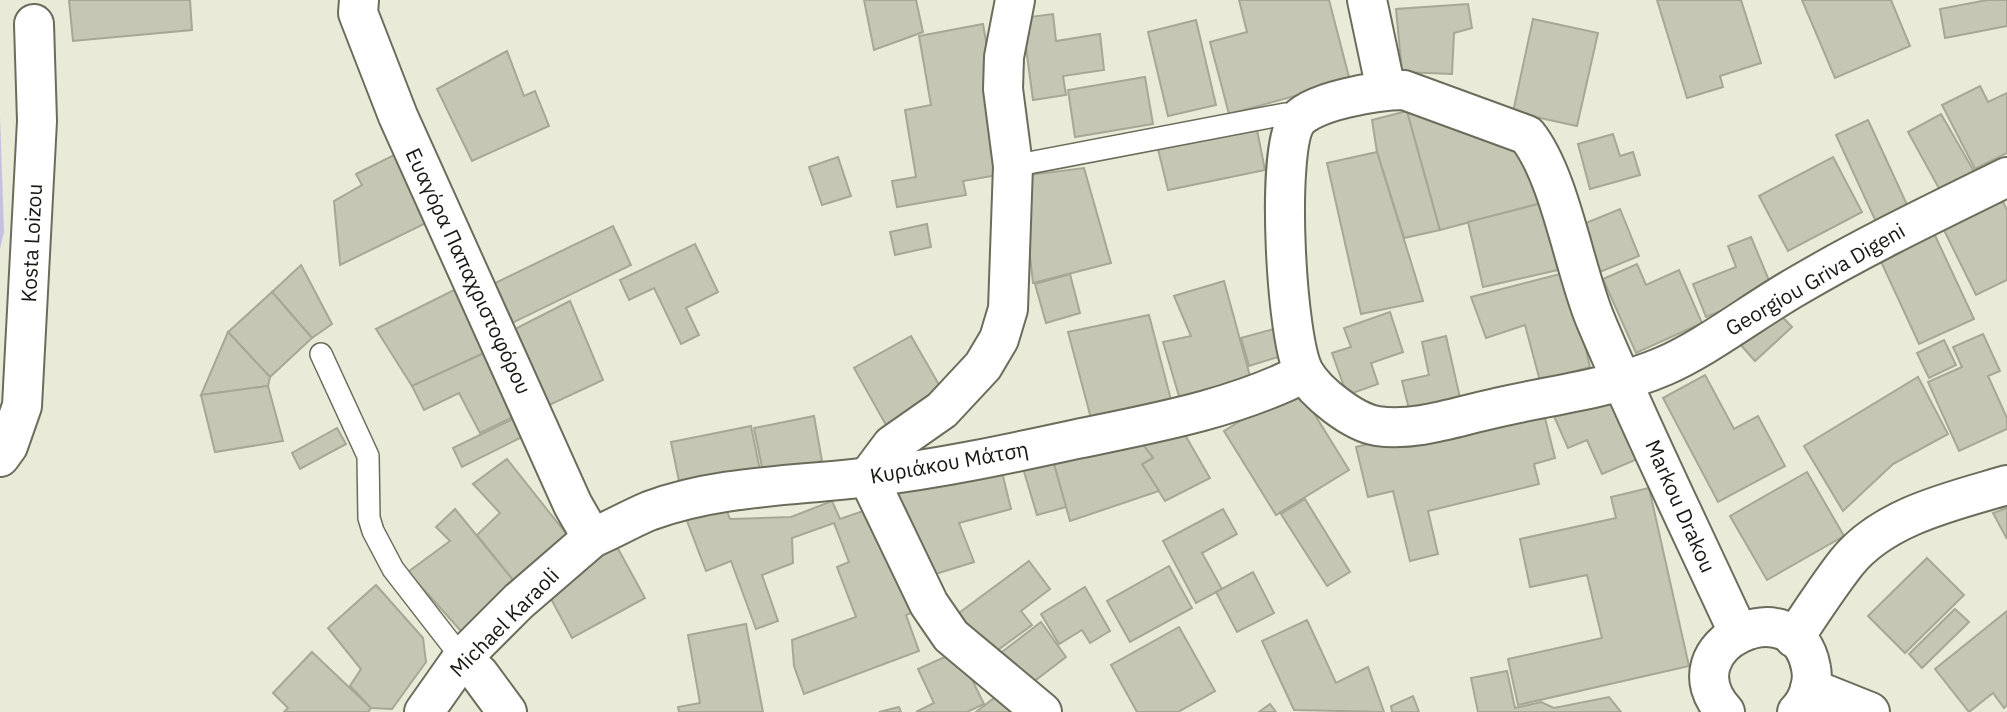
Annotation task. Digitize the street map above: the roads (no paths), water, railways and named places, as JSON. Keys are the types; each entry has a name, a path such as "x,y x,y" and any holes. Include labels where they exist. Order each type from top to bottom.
{"street":[{"name":"Ευαγόρα Παπαχριστοφόρου","path":"359,0 358,13 398,116 573,505 592,538"},
{"path":"1015,0 1004,57 1003,89 1013,166 1008,309 999,339 983,366 942,410 892,445 868,477 929,604 951,636 1042,712"},
{"path":"1304,373 1297,353 1284,236 1287,145 1297,121 1310,109 1386,90 1367,0"},
{"name":"Kosta Loizou","path":"0,457 8,446 22,406 37,121 34,24"},
{"name":"Markou Drakou","path":"1386,90 1404,90 1527,135 1532,141 1549,177 1594,317 1738,632"},
{"name":"Georgiou Griva Digeni","path":"1304,373 1336,406 1354,418 1376,426 1415,426 1623,380 1665,366 1798,285 2007,177"},
{"name":"Κυριάκου Μάτση","path":"592,538 650,511 682,502 804,481 868,477 1005,454 1163,421 1266,393 1304,373"},
{"path":"1794,638 1848,561 1866,544 1914,515 2007,485"},
{"name":"Michael Karaoli","path":"424,712 462,658 519,601 592,538"},
{"path":"1719,710 1711,682 1712,665 1724,642 1738,632 1754,627 1771,627 1794,638 1809,659 1803,700 1870,712"},
{"path":"462,658 479,674 507,712"}],"lane":[{"path":"1013,166 1285,114 1297,121"},
{"path":"321,355 369,456 369,518 373,531 393,569 462,658"}]}
